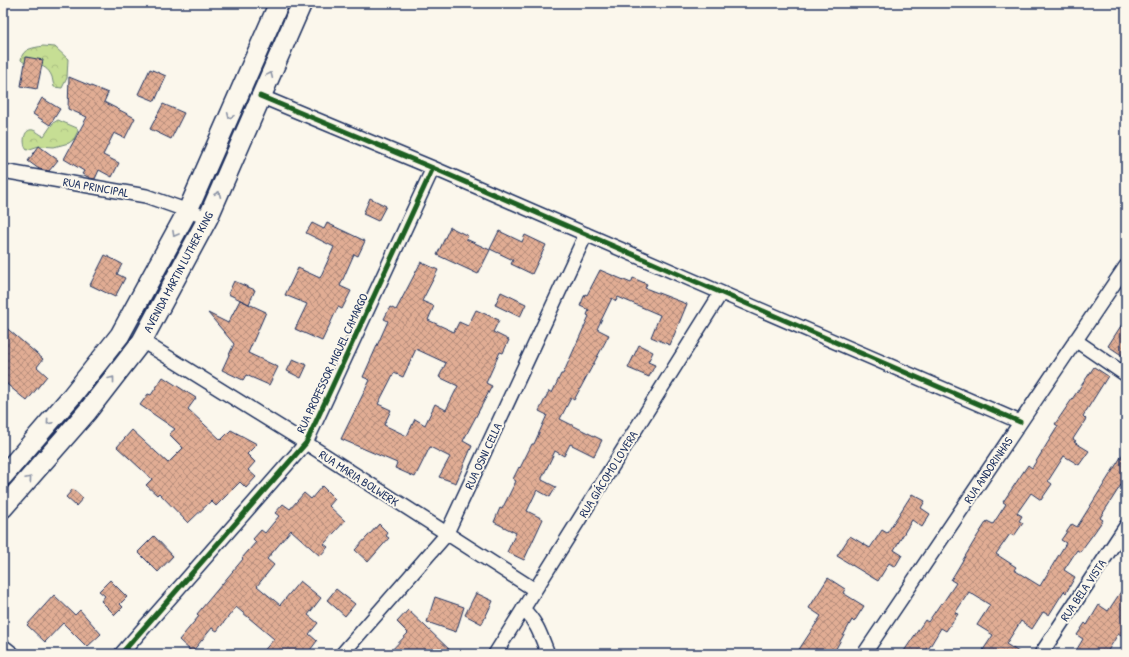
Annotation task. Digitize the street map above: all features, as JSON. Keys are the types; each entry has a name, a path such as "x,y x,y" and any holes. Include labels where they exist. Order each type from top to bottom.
{"main road":[{"name":"AVENIDA MARTIN LUTHER KING","path":"3,476 71,398 120,335 188,210 279,3"},
{"name":"AVENIDA MARTIN LUTHER KING","path":"3,508 87,412 142,341 208,218 260,96 302,3"},
{"path":"71,398 87,412"}],"street":[{"path":"260,96 433,168 1020,422"},
{"name":"RUA PROFESSOR MIGUEL CAMARGO","path":"121,654 306,443 433,168"},
{"name":"RUA PRINCIPAL","path":"3,171 146,196 208,218"},
{"name":"RUA OSNI CELLA","path":"342,654 446,535 586,234"},
{"name":"RUA ANDORINHAS","path":"864,654 1126,266"},
{"name":"RUA GIÁCOMO LOVERA","path":"495,654 721,293"},
{"path":"1075,340 1126,375"},
{"name":"RUA MARIA BOLWERK","path":"142,341 306,443 446,535 535,590"},
{"name":"RUA BELA VISTA","path":"1041,654 1126,526"},
{"path":"523,609 532,617 538,627 548,654"},
{"path":"3,646 13,654"}],"green space":[{"path":"43,46 55,47 68,59 67,78 62,88 54,87 52,77 49,71 45,68 28,64 21,60 26,51"},
{"path":"58,120 77,128 78,131 74,139 69,143 54,147 39,146 27,150 25,148 24,137 27,132 33,130 44,136 53,123"}],"building":[{"path":"26,57 43,60 37,89 21,86"},
{"path":"150,69 166,76 155,101 138,94"},
{"path":"69,77 108,93 104,102 135,118 125,138 114,133 103,155 119,163 112,177 99,170 95,179 90,178 82,174 84,171 64,159 87,117 68,109"},
{"path":"42,98 60,109 50,125 33,114"},
{"path":"163,104 184,113 171,139 150,129"},
{"path":"39,146 58,160 49,171 39,169 28,161"},
{"path":"370,198 386,206 378,221 363,214"},
{"path":"312,223 324,229 327,223 365,241 358,256 354,254 340,286 351,291 342,309 338,307 322,341 295,329 307,304 285,295 298,268 320,278 334,247 306,233"},
{"path":"450,227 468,236 466,239 490,250 478,274 437,255"},
{"path":"499,231 522,242 525,235 546,245 532,274 511,264 513,260 490,249"},
{"path":"105,255 122,264 117,274 125,278 115,297 90,285"},
{"path":"421,262 438,270 422,301 434,306 428,320 454,332 459,322 468,326 476,310 499,320 493,332 509,340 503,353 500,352 486,383 492,386 463,441 472,446 456,483 439,477 450,457 430,447 415,477 395,468 397,463 341,439 370,380 363,377 388,321 384,319 390,307 396,310","holes":["416,349 446,363 439,377 458,386 446,410 435,404 425,425 415,419 407,436 384,425 391,410 378,404 394,373 403,377"]},
{"path":"600,270 631,283 633,278 647,284 645,288 687,304 670,345 651,337 660,315 618,297 616,301 612,298 597,329 609,335 574,400 571,398 560,419 602,440 594,456 570,444 564,456 555,451 542,480 556,487 550,497 537,490 527,511 543,519 524,560 507,552 516,533 494,522 500,508 502,509 516,481 513,479 532,444 534,444 547,415 539,411 549,391 552,393 561,374 563,374 589,316 587,315 589,310 580,306 585,294 587,295"},
{"path":"234,281 255,290 249,304 228,294"},
{"path":"501,292 526,304 520,317 495,305"},
{"path":"240,300 266,312 248,353 278,367 269,385 246,375 243,380 222,370 234,344 208,313 228,323"},
{"path":"1126,318 1126,358 1108,346"},
{"path":"3,325 43,359 37,367 47,376 27,401 3,381"},
{"path":"639,345 653,352 648,362 655,365 649,377 628,368"},
{"path":"293,359 307,365 301,378 287,371"},
{"path":"1094,367 1108,376 1083,416 1086,419 1073,439 1076,441 1074,442 1089,451 1079,465 1064,456 1048,481 1052,484 1041,500 1031,493 1017,513 1022,516 1019,521 1023,523 1014,536 1010,534 996,554 1016,567 1014,570 1040,586 1066,543 1061,540 1072,524 1077,527 1126,449 1126,477 1100,518 1103,520 1080,552 1077,550 1064,570 1075,577 1066,593 1064,591 1049,615 1043,612 1032,629 1021,621 1006,644 1022,654 990,654 983,650 993,635 977,625 990,605 969,592 955,613 958,614 946,631 941,628 929,648 927,648 923,654 902,654 925,620 928,622 941,603 942,604 956,583 951,580 976,538 987,521 993,524 1006,504 1003,502 1028,465 1032,468 1058,426 1055,424"},
{"path":"163,377 196,398 188,409 221,440 231,430 257,444 247,454 255,462 248,470 256,477 246,488 240,482 216,506 211,501 188,523 159,493 157,495 146,485 152,479 117,447 132,430 168,463 183,448 169,434 175,429 140,405 148,394 151,395"},
{"path":"322,486 335,499 329,506 345,521 324,544 328,547 320,556 291,530 267,559 274,565 257,586 280,605 300,581 321,598 308,615 318,623 309,634 317,641 307,654 261,654 274,639 236,607 217,631 212,628 192,652 179,640 199,616 197,614 256,542 253,539 261,530 265,533 279,516 275,513 283,504 290,509 304,493 311,499"},
{"path":"73,489 83,498 76,506 66,497"},
{"path":"912,494 925,501 921,508 930,514 922,527 912,520 894,550 902,555 895,567 889,563 878,581 837,556 850,536 870,548 882,530 887,533"},
{"path":"379,524 388,533 386,536 389,538 368,562 355,550"},
{"path":"154,536 173,556 158,572 138,552"},
{"path":"828,578 845,589 843,593 864,606 854,622 852,620 833,654 796,654 821,616 809,608"},
{"path":"110,580 127,597 120,604 123,607 115,615 101,601 105,596 99,591"},
{"path":"1126,584 1126,639 1118,634 1106,654 1074,654 1083,639 1077,635 1085,623 1087,625 1099,605 1108,611"},
{"path":"336,589 355,604 345,616 327,600"},
{"path":"476,593 493,601 482,624 465,615"},
{"path":"54,595 75,615 80,610 101,634 87,647 63,623 45,642 27,625"},
{"path":"435,597 464,607 456,632 427,622"},
{"path":"408,610 454,654 388,654 408,633 397,622"}],"cycle path":[{"path":"260,96 433,168 1020,422"},
{"path":"121,654 306,443 433,168"}]}
